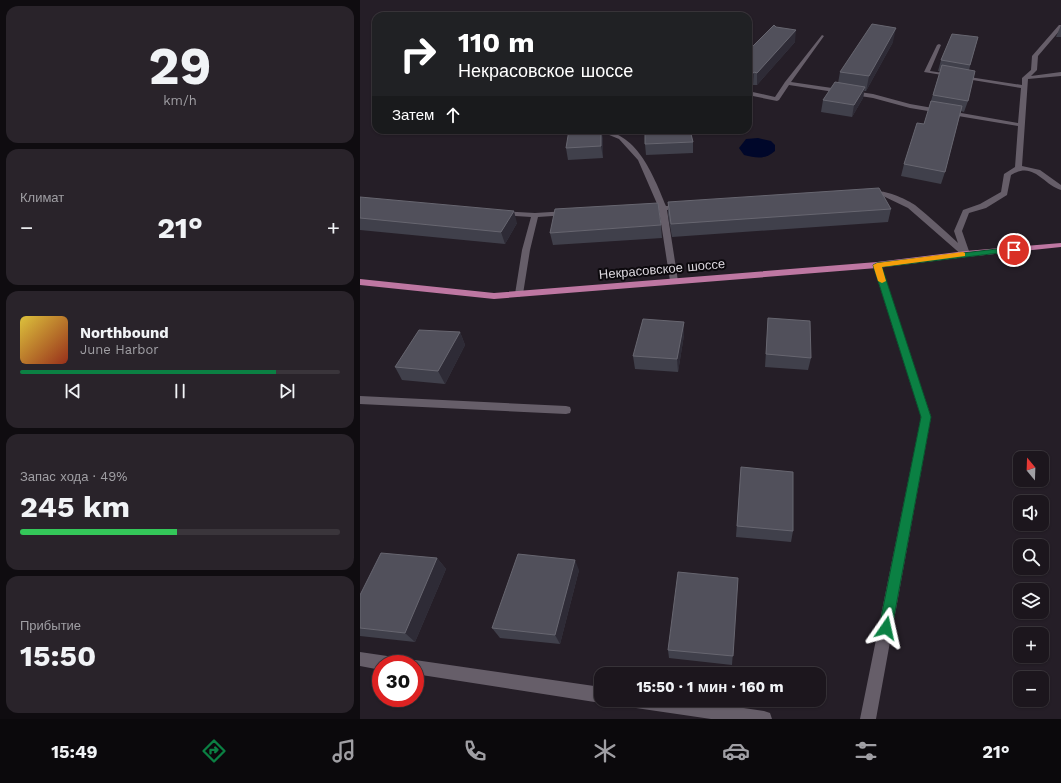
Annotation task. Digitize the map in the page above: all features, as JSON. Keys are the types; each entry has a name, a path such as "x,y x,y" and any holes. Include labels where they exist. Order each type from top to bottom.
{"main road":[{"name":"Некрасовское шоссе","path":"360,282 494,296 877,265 966,254 1061,245"}],"street":[{"path":"1018,168 1026,78 1034,70 1035,56 1061,26"},
{"path":"752,94 777,99 822,36"},
{"path":"939,45 927,72 1025,87"},
{"path":"1026,78 1061,74"},
{"path":"787,83 873,96 910,106 1021,125"},
{"path":"610,134 621,138 641,159 663,208 674,281"},
{"path":"966,254 958,231 966,212 984,206 1004,193 1008,174 1018,168 1038,171 1061,188"},
{"path":"859,195 882,193 911,206 966,254"},
{"path":"640,209 686,206"},
{"path":"495,212 535,215 572,213"},
{"path":"519,294 526,250 535,215"},
{"path":"868,719 926,417 877,265"},
{"path":"360,400 566,410"},
{"path":"360,659 372,661"},
{"path":"424,668 594,694"},
{"path":"683,707 764,719"}],"water":[{"path":"758,138 771,141 775,145 775,151 768,156 760,158 744,155 739,148 746,139"}],"building":[{"path":"872,24 896,28 869,76 840,72"},
{"path":"774,25 776,27 796,30 757,73 754,72 752,74 752,47"},
{"path":"952,34 978,37 970,65 941,60"},
{"path":"942,65 975,71 968,101 933,95"},
{"path":"835,82 865,87 854,105 823,100"},
{"path":"931,101 962,106 945,172 904,164 917,123 924,124"},
{"path":"568,134 601,134 601,146 566,148"},
{"path":"645,134 691,134 693,142 645,144"},
{"path":"879,188 891,209 671,224 668,202"},
{"path":"360,197 514,211 501,232 360,218"},
{"path":"658,203 661,225 550,233 555,209"},
{"path":"768,318 810,321 811,358 766,354"},
{"path":"643,319 684,322 677,359 633,356"},
{"path":"419,330 460,332 438,371 395,367"},
{"path":"741,467 793,472 793,531 737,526"},
{"path":"381,553 437,558 405,633 360,628 360,595"},
{"path":"518,554 575,560 555,635 492,628"},
{"path":"678,572 738,578 733,656 668,650"}],"slow traffic":[{"path":"882,281 877,265 963,254"}],"route":[{"path":"886,628 926,417 877,265 966,254 1014,250"}]}
